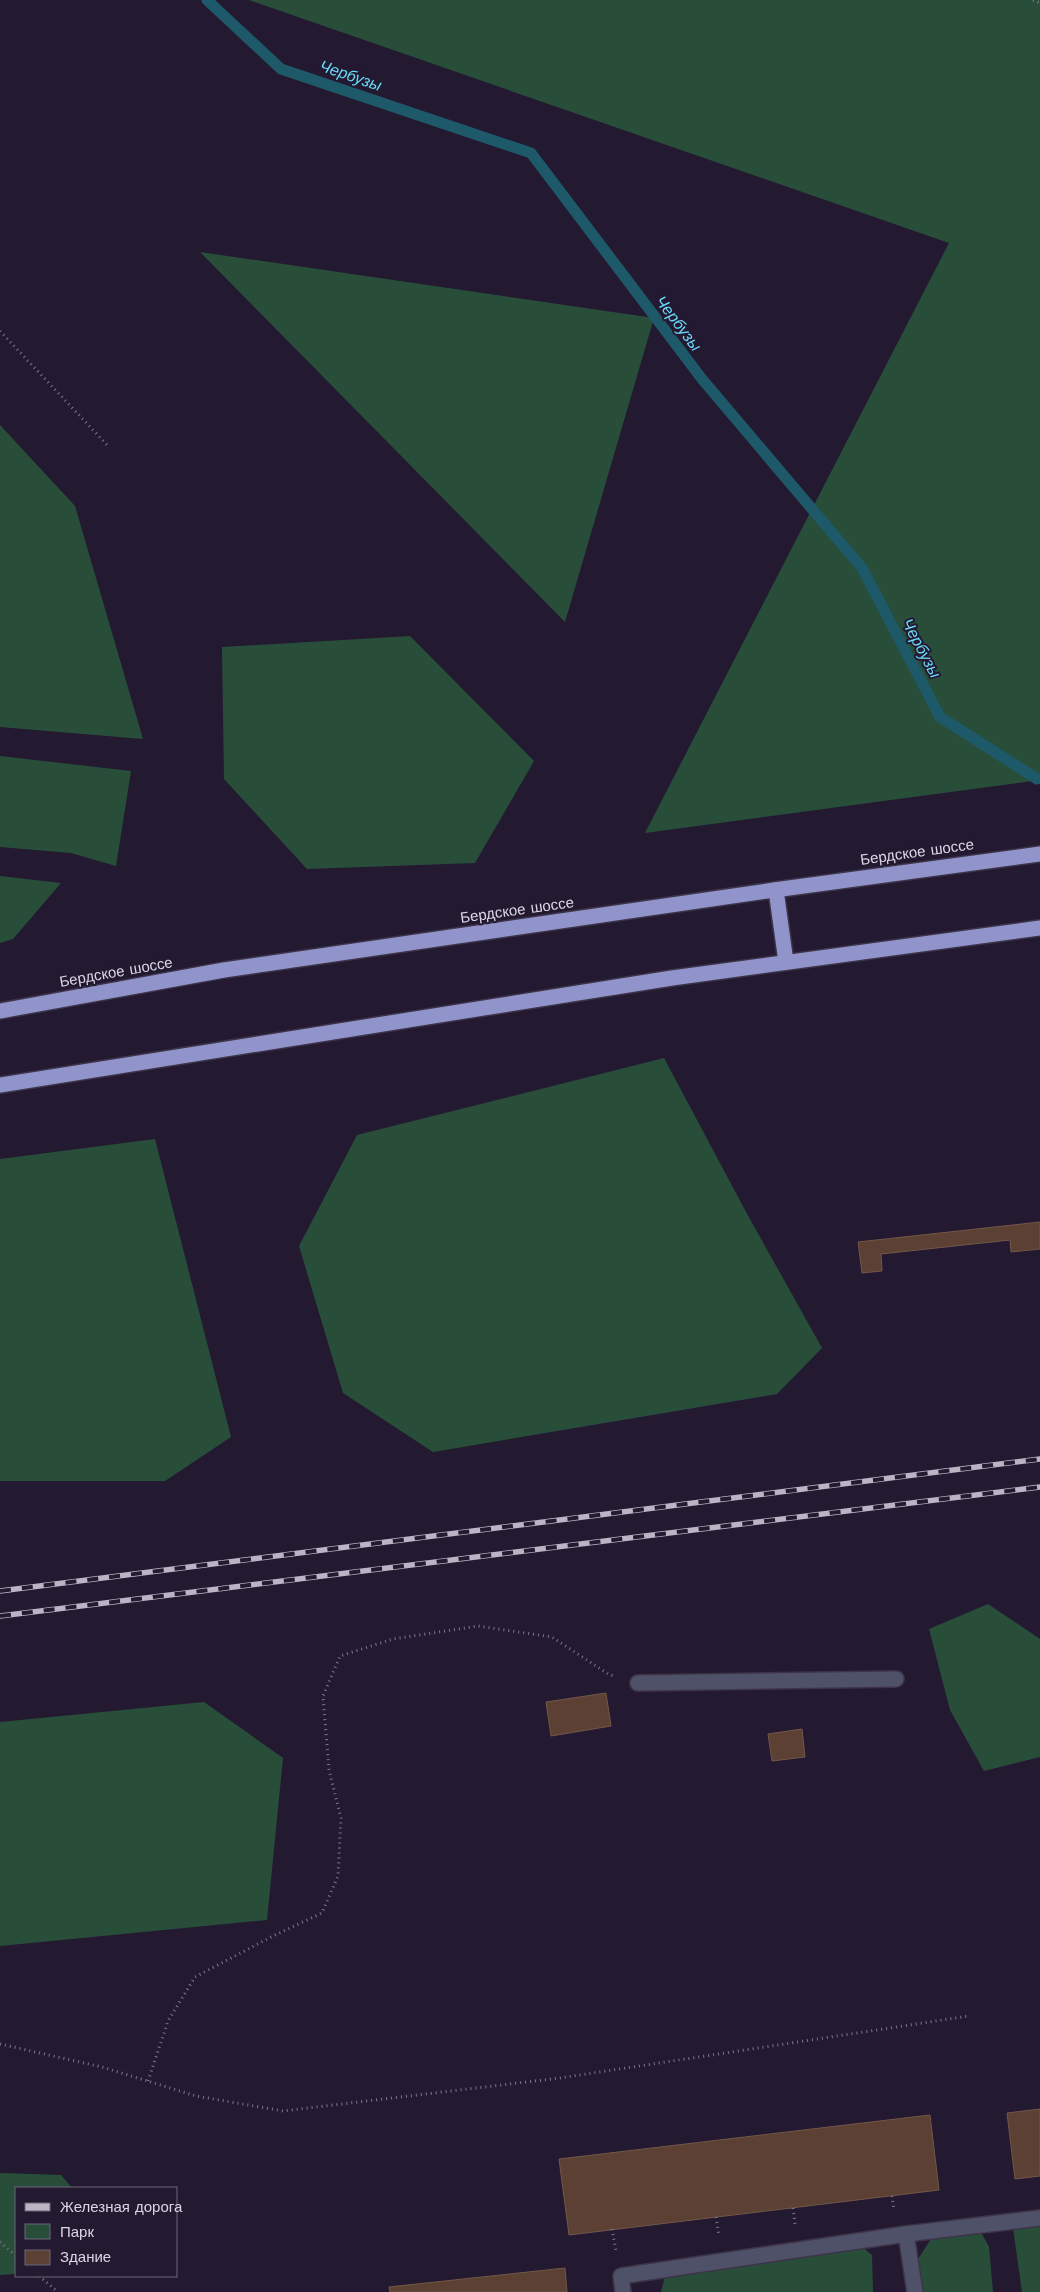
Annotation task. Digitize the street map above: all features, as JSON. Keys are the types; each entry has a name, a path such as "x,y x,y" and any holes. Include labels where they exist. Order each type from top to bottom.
{"highway":[{"name":"Бердское шоссе","path":"0,1011 224,970 776,890 1040,854"},
{"path":"776,890 786,962"},
{"path":"0,1085 672,978 1040,928"}],"lane":[{"path":"638,1683 896,1679"},
{"path":"623,2292 621,2276 906,2234 1040,2218"},
{"path":"906,2234 915,2292"}],"path":[{"path":"1033,0 1040,3"},
{"path":"0,331 108,446"},
{"path":"148,2081 168,2021 196,1977 273,1936 322,1913 338,1876 340,1818 329,1770 323,1696 340,1656 392,1639 478,1626 552,1637 608,1674 638,1683"},
{"path":"0,2044 102,2066 196,2096 282,2111 560,2078 969,2016"},
{"path":"0,2242 15,2255"},
{"path":"40,2277 58,2292"}],"green space":[{"path":"249,0 1040,0 1040,780 645,833 949,243"},
{"path":"200,252 654,318 565,622"},
{"path":"0,425 75,506 143,739 0,727"},
{"path":"410,636 534,761 475,863 307,869 224,779 222,647"},
{"path":"0,756 131,771 116,866 71,853 0,847"},
{"path":"0,876 61,883 13,939 0,943"},
{"path":"664,1058 746,1212 822,1348 777,1394 433,1452 343,1393 299,1246 357,1135"},
{"path":"155,1139 231,1437 165,1481 0,1481 0,1159"},
{"path":"988,1604 1040,1639 1040,1757 984,1771 950,1710 929,1629"},
{"path":"204,1702 283,1758 267,1920 0,1946 0,1722"},
{"path":"0,2173 61,2175 71,2187 15,2187 15,2274 0,2275"},
{"path":"975,2221 989,2247 993,2292 924,2292 918,2259 942,2222"},
{"path":"1040,2223 1040,2292 1022,2292 1013,2228"},
{"path":"847,2235 872,2255 873,2292 661,2292 668,2264"}],"building":[{"path":"1040,1222 1040,1249 1011,1252 1010,1240 881,1254 882,1271 862,1273 858,1242"},
{"path":"606,1693 611,1726 551,1736 546,1702"},
{"path":"802,1729 805,1757 772,1761 768,1734"},
{"path":"1040,2109 1040,2176 1015,2179 1007,2113"},
{"path":"930,2115 939,2190 569,2235 559,2159"},
{"path":"565,2268 567,2292 390,2292 389,2287"}],"waterway":[{"name":"Чербузы","path":"207,0 281,69 531,153 702,379 862,568 940,717 1037,779"}],"railway":[{"path":"0,1591 1040,1459"},
{"path":"0,1616 1040,1487"}]}
